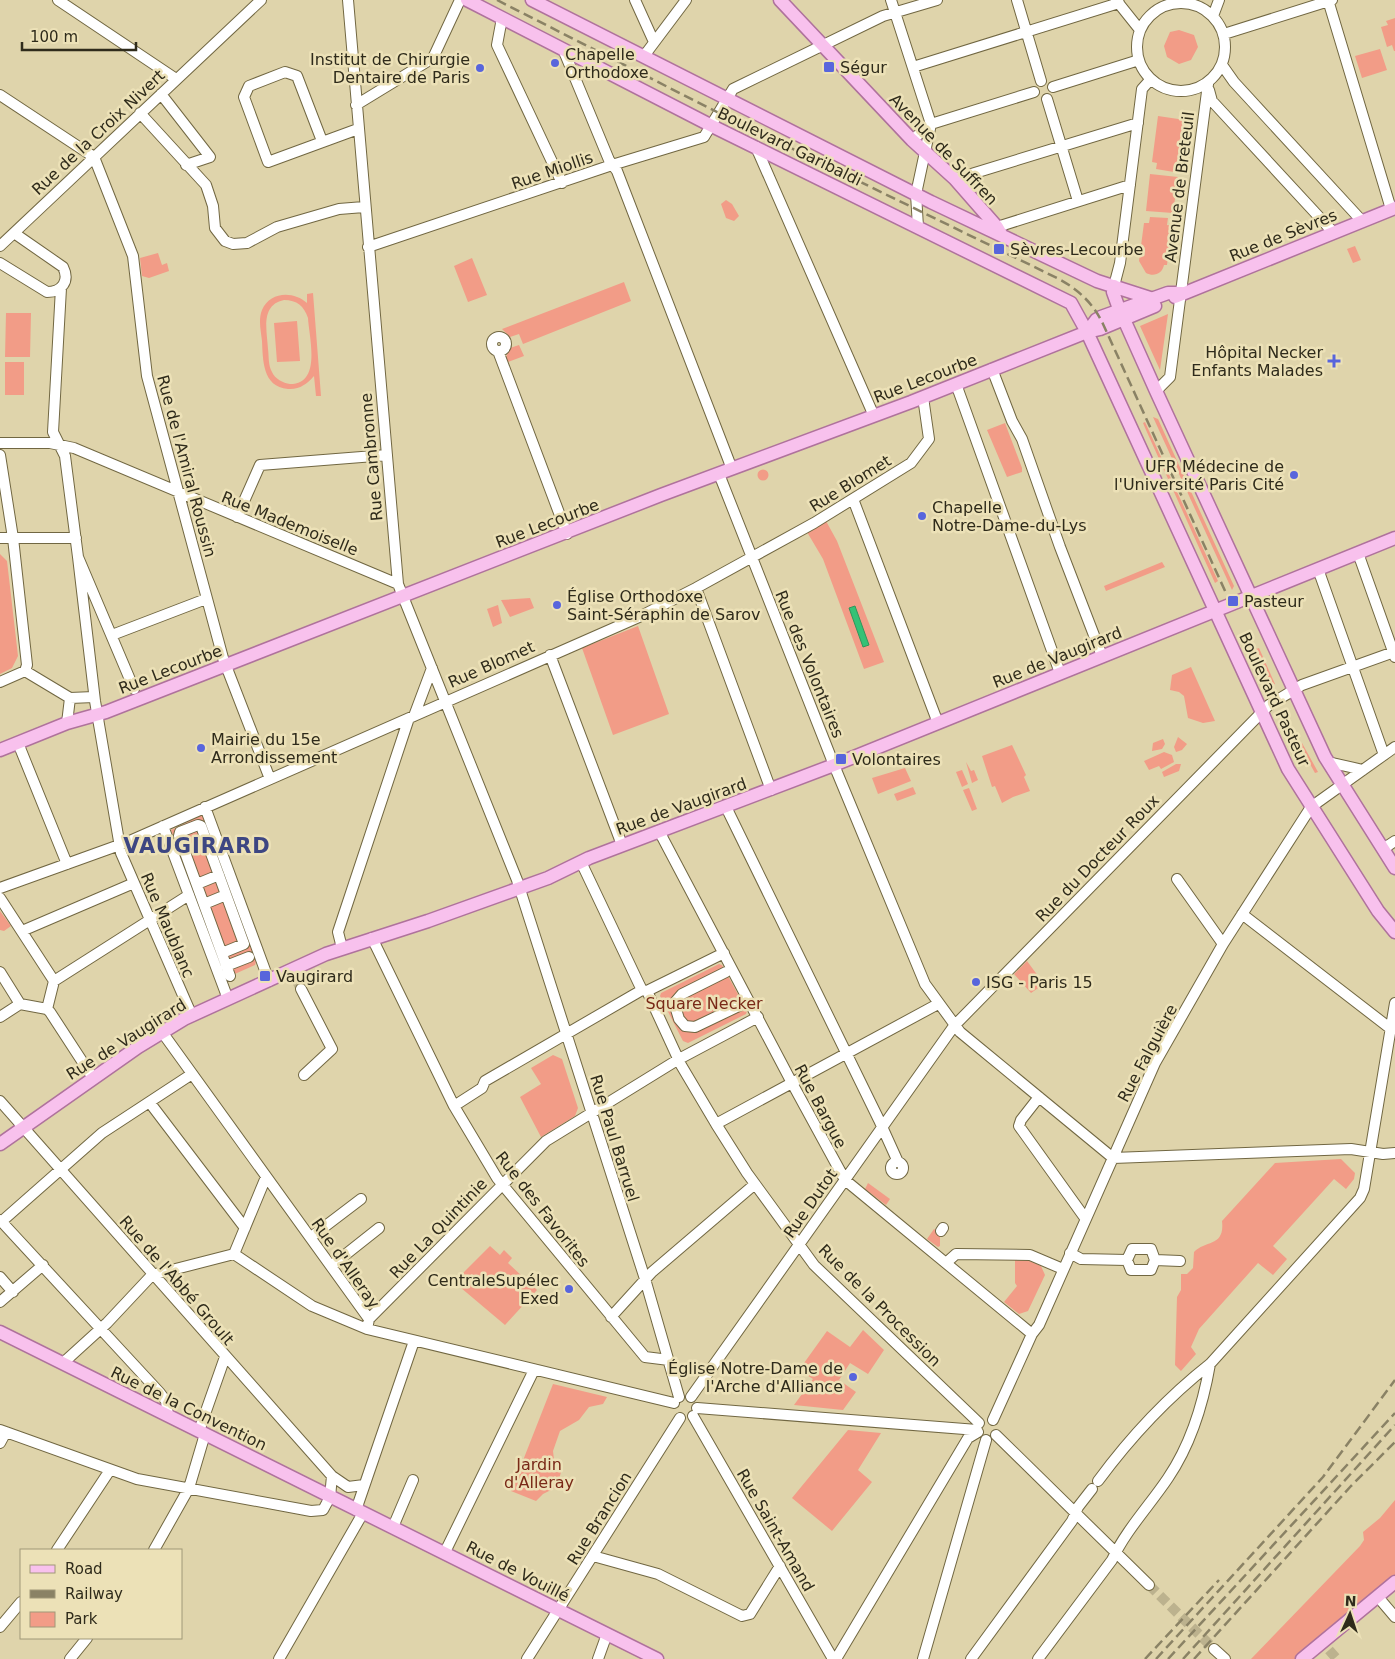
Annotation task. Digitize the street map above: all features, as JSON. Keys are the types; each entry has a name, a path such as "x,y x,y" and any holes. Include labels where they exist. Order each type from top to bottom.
{"main road":[{"name":"Boulevard Garibaldi","path":"467,0 712,126 1066,299 1078,312 1088,332"},
{"name":"Boulevard Garibaldi","path":"532,0 916,194 999,231 1097,281 1153,299"},
{"name":"Avenue de Suffren","path":"780,0 912,140 955,179 999,231"},
{"name":"Rue de Sèvres","path":"1100,317 1122,315 1182,293 1393,208"},
{"path":"1114,286 1113,292 1122,315"},
{"name":"Rue de Sèvres","path":"1088,332 1100,330 1122,315 1153,299 1168,294 1182,293"},
{"name":"Boulevard Pasteur","path":"1122,315 1328,762 1395,868"},
{"name":"Rue Lecourbe","path":"0,750 67,723 97,714 226,665 400,590 567,534 992,370 1088,332 1100,317"},
{"name":"Boulevard Pasteur","path":"1088,332 1288,769 1378,911 1395,928"},
{"name":"Rue de Vaugirard","path":"0,1144 162,1032 228,999 269,980 293,973 342,948 520,889 564,872 581,862 834,765 1395,538"},
{"name":"Rue de la Convention","path":"0,1332 360,1511"},
{"name":"Rue de Vouillé","path":"360,1511 446,1552 657,1659"},
{"path":"1302,1659 1325,1646 1395,1582"}],"street":[{"path":"58,0 176,79"},
{"name":"Rue de la Croix Nivert","path":"0,246 261,0"},
{"name":"Rue Cambronne","path":"348,0 364,207 400,590 520,889"},
{"path":"356,105 433,58 460,0"},
{"path":"635,0 654,42"},
{"path":"644,56 686,0"},
{"path":"891,0 930,124 916,194 918,227"},
{"path":"725,99 733,88 822,46 896,12 937,0"},
{"path":"1017,0 1041,81"},
{"path":"1213,16 1219,0"},
{"path":"1224,34 1329,0 1393,208"},
{"path":"913,67 1118,1 1140,30"},
{"path":"1160,2 1191,4 1213,16 1224,34 1226,45 1222,65 1208,84 1179,91 1162,86 1152,79 1139,60 1137,44 1140,30 1160,2"},
{"path":"502,18 497,44 562,183"},
{"path":"563,49 624,189 732,469"},
{"path":"1053,87 1139,60"},
{"path":"1222,65 1234,82 1362,221"},
{"path":"322,141 297,76 285,72 249,86 244,97 268,162 358,129"},
{"path":"1114,286 1120,263 1142,89 1152,79"},
{"path":"1041,81 1048,82 1053,87 1053,94 1047,99 1040,99 1034,92 1036,85 1041,81"},
{"path":"1208,84 1212,101 1333,232"},
{"name":"Avenue de Breteuil","path":"1182,293 1208,84"},
{"path":"912,140 930,124 1034,92"},
{"path":"161,94 210,157 186,165"},
{"path":"0,95 94,157"},
{"name":"Rue Miollis","path":"368,247 612,165 704,137 712,126 725,99"},
{"path":"1047,99 1078,201"},
{"path":"1203,117 1222,112"},
{"path":"140,113 206,185 217,232 225,241 233,244 247,243 278,227 339,209 364,207"},
{"path":"955,179 1138,123"},
{"path":"756,147 874,416"},
{"name":"Rue de l'Amiral Roussin","path":"94,157 133,256 147,376 206,599 226,665 270,778"},
{"path":"999,231 1078,201 1130,185"},
{"name":"Rue Maublanc","path":"14,233 63,267 66,276 61,288 53,432 65,456 94,697 119,846 149,920 192,1016"},
{"path":"0,263 46,292 54,292 61,288"},
{"path":"1156,391 1170,377 1182,293"},
{"path":"498,351 567,534"},
{"path":"992,370 1012,421 1022,439 1060,547 1102,656"},
{"path":"956,384 1060,673"},
{"name":"Rue Blomet","path":"0,888 119,846 163,826 186,819 205,807 639,617 696,588 752,558 911,463 929,439 923,397"},
{"name":"Rue Mademoiselle","path":"0,443 59,444 74,448 237,517 400,590"},
{"path":"0,455 13,538 26,668"},
{"path":"237,517 260,465 387,455"},
{"name":"Rue des Volontaires","path":"719,474 834,765 925,984 954,1026 1113,1158"},
{"path":"853,499 938,723"},
{"path":"0,538 76,538"},
{"path":"1358,553 1394,654"},
{"path":"78,557 134,689"},
{"path":"1318,569 1384,755"},
{"path":"696,588 771,790"},
{"path":"112,635 206,599"},
{"name":"Rue du Docteur Roux","path":"954,1026 1262,711 1293,689 1352,666 1394,654"},
{"path":"550,655 622,846"},
{"path":"0,682 26,668"},
{"path":"26,668 70,698 94,697"},
{"path":"342,948 338,932 412,717 432,668"},
{"path":"67,723 70,698"},
{"path":"18,743 67,864"},
{"name":"Rue Falguière","path":"993,1420 1032,1334 1039,1325 1155,1063 1222,944 1311,807 1395,747"},
{"name":"Boulevard Pasteur","path":"1328,762 1363,770"},
{"path":"205,807 269,980"},
{"path":"726,807 898,1162"},
{"path":"226,966 251,962 226,888 219,875 201,826 186,819 179,836 197,884 198,898 228,999"},
{"path":"163,826 198,898 230,976"},
{"name":"Rue Bargue","path":"659,831 792,1083 846,1180 1032,1334"},
{"path":"1383,848 1395,841"},
{"name":"Rue de la Procession","path":"581,862 679,1059 716,1124 755,1184 814,1265 978,1428 991,1438"},
{"path":"197,884 219,875"},
{"path":"1177,879 1222,944"},
{"path":"22,931 134,883"},
{"path":"47,1009 54,982 149,920 198,898 226,888"},
{"name":"Rue Paul Barruel","path":"520,889 670,1360 676,1400"},
{"path":"0,898 54,982"},
{"path":"1242,914 1391,1029"},
{"name":"Rue des Favorites","path":"372,938 471,1139 501,1184 645,1357 670,1360"},
{"path":"222,953 244,944"},
{"path":"454,1106 482,1088 485,1081 566,1033 645,990 724,953"},
{"path":"0,972 20,1004"},
{"path":"726,972 679,996 674,1006 675,1018 685,1026 695,1027 743,1004"},
{"path":"301,989 332,1049 304,1075"},
{"path":"971,1659 1076,1514 1078,1507 1118,1454 1192,1378 1210,1364 1363,1193 1395,1003"},
{"path":"0,1017 20,1004 47,1009 93,1078"},
{"path":"716,1124 938,1004"},
{"name":"Rue La Quintinie","path":"368,1324 501,1184 546,1141 679,1059 758,1017"},
{"name":"Rue Dutot","path":"691,1397 954,1026"},
{"name":"Rue d'Alleray","path":"162,1032 331,1266 368,1324 414,1341 534,1370 676,1400"},
{"path":"168,1416 166,1401 44,1265 1,1221 102,1133 192,1074"},
{"path":"1039,1097 1021,1120 1019,1126 1086,1218"},
{"name":"Rue de l'Abbé Groult","path":"0,1101 152,1275 332,1476 348,1487 364,1485"},
{"path":"150,1103 245,1228"},
{"path":"1113,1158 1351,1149 1370,1152 1395,1152"},
{"path":"234,1254 266,1177"},
{"path":"611,1317 645,1279 755,1184"},
{"path":"310,1237 361,1199"},
{"path":"331,1266 379,1228"},
{"path":"1132,1249 1151,1250 1155,1260 1150,1270 1131,1270 1127,1260 1132,1249"},
{"path":"63,1363 101,1328 152,1275 234,1254 312,1306 368,1324"},
{"path":"946,1263 956,1254 1030,1255 1063,1269"},
{"path":"1070,1254 1081,1259 1127,1260"},
{"path":"1155,1260 1180,1261"},
{"path":"0,1302 44,1265"},
{"path":"0,1277 13,1292"},
{"path":"279,1659 360,1511 364,1485 414,1341"},
{"path":"155,1549 189,1488 202,1433 225,1357"},
{"path":"1038,1659 1169,1477 1189,1439 1200,1409 1210,1364"},
{"path":"446,1552 534,1370"},
{"path":"695,1412 691,1397 676,1400 674,1411 680,1418 686,1419 695,1412 978,1428"},
{"name":"Rue Saint-Amand","path":"695,1412 780,1566 835,1659"},
{"name":"Rue Brancion","path":"527,1659 680,1418"},
{"path":"835,1659 968,1438 986,1419 993,1420 998,1429 991,1438 923,1659"},
{"path":"0,1442 3,1431 138,1479 312,1511 323,1510 330,1497 332,1476"},
{"path":"991,1438 1076,1514 1150,1585"},
{"path":"58,1549 110,1470"},
{"path":"393,1527 413,1480"},
{"path":"593,1556 658,1574 742,1616 750,1614 780,1566"},
{"path":"1378,1597 1395,1617"},
{"path":"0,1627 20,1603"},
{"path":"598,1659 607,1634"},
{"path":"70,1659 86,1639"},
{"path":"1214,1649 1225,1659"}],"green space":[{"path":"1395,18 1394,51 1392,45 1387,47 1381,27 1388,25 1386,21"},
{"path":"1179,30 1194,35 1198,47 1191,60 1179,64 1167,57 1164,46 1170,32"},
{"path":"1380,49 1387,70 1362,78 1355,56"},
{"path":"1158,116 1185,120 1179,165 1174,165 1174,172 1156,169 1157,163 1152,162"},
{"path":"1150,174 1178,177 1173,213 1146,211"},
{"path":"726,200 732,204 739,216 734,221 726,218 721,204"},
{"path":"1150,217 1168,218 1167,225 1172,226 1167,265 1164,265 1160,273 1155,275 1146,273 1139,261 1144,223 1149,223"},
{"path":"1355,246 1361,260 1353,263 1347,249"},
{"path":"158,253 162,265 167,263 169,271 149,278 142,276 140,258"},
{"path":"472,258 487,295 468,302 454,266"},
{"path":"624,282 631,301 523,344 519,334 510,337 502,329"},
{"path":"313,293 321,396 316,396 314,376 306,384 299,387 288,389 279,387 269,378 264,364 260,322 262,310 276,296 296,296 307,303 307,294","holes":["284,300 293,301 302,307 308,318 311,347 310,368 306,376 300,382 290,384 282,382 273,374 269,360 266,327 271,307"]},
{"path":"6,313 31,313 30,357 5,357"},
{"path":"1168,314 1160,370 1140,326"},
{"path":"297,321 300,361 277,362 274,323"},
{"path":"519,345 524,356 508,362 506,357 510,348"},
{"path":"974,361 976,366 958,373 956,368"},
{"path":"5,362 24,362 24,395 5,395"},
{"path":"1153,417 1158,419 1234,586 1232,590"},
{"path":"1145,422 1218,581 1215,583 1146,430 1143,423"},
{"path":"1005,423 1022,468 1022,472 1007,477 987,430"},
{"path":"763,469 769,475 763,481 757,475"},
{"path":"826,521 837,541 884,662 864,669 823,559 807,532"},
{"path":"0,554 7,561 18,656 12,668 0,674"},
{"path":"1162,562 1165,567 1106,591 1104,586"},
{"path":"530,598 534,608 510,617 501,600"},
{"path":"498,605 502,623 493,627 487,609"},
{"path":"638,626 669,714 613,735 582,648"},
{"path":"1259,648 1275,684 1272,685 1256,649"},
{"path":"1191,667 1215,721 1203,723 1188,718 1184,696 1179,692 1170,690 1172,675"},
{"path":"1178,737 1187,744 1182,750 1176,752 1174,747"},
{"path":"1163,739 1165,744 1162,749 1152,751 1153,743"},
{"path":"1302,743 1318,772 1315,773 1299,744"},
{"path":"1012,745 1026,775 1024,777 1030,791 1002,803 995,786 992,787 982,756"},
{"path":"1164,752 1172,755 1174,762 1161,769 1159,766 1149,770 1144,761"},
{"path":"966,762 971,771 974,770 978,780 972,783"},
{"path":"1176,764 1181,764 1179,771 1164,777 1162,772"},
{"path":"905,768 911,781 878,794 872,778"},
{"path":"962,770 968,784 962,787 956,772"},
{"path":"913,787 916,794 897,801 894,794"},
{"path":"969,788 977,809 972,811 963,790"},
{"path":"202,815 256,962 255,965 228,977 225,976 171,830"},
{"path":"0,911 11,926 4,931 0,930"},
{"path":"1027,961 1044,984 1031,993 1014,974"},
{"name":"Square Necker","path":"719,964 722,965 747,1011 746,1014 688,1043 683,1041 660,996 661,993"},
{"path":"553,1055 562,1059 578,1108 575,1116 541,1137 520,1097 541,1084 531,1068"},
{"path":"1341,1159 1355,1173 1354,1179 1346,1189 1334,1179 1273,1246 1287,1259 1273,1275 1258,1263 1199,1329 1191,1347 1196,1354 1181,1371 1175,1365 1177,1297 1181,1290 1181,1274 1187,1274 1193,1268 1194,1252 1218,1239 1221,1235 1222,1221 1275,1163"},
{"path":"868,1183 890,1199 886,1205 865,1189"},
{"path":"934,1229 940,1233 940,1246 938,1247 927,1239"},
{"path":"490,1246 500,1255 504,1250 512,1258 508,1263 537,1290 505,1325 454,1282"},
{"path":"1015,1260 1029,1261 1041,1266 1045,1275 1028,1311 1019,1314 1004,1302 1017,1286 1015,1283"},
{"path":"863,1330 884,1350 868,1374 850,1363 839,1380 856,1392 843,1410 794,1405 813,1379 799,1370 827,1331 850,1347"},
{"name":"Jardin d'Alleray","path":"553,1384 607,1397 603,1404 589,1407 579,1420 560,1431 553,1451 554,1460 561,1472 557,1487 543,1494 536,1501 511,1491"},
{"path":"848,1430 881,1433 858,1470 872,1482 832,1531 792,1498"},
{"path":"1395,1500 1395,1578 1298,1659 1251,1659 1360,1546 1364,1540 1363,1532 1380,1518"}],"shaded area":[{"path":"855,606 869,645 863,647 849,608"}],"tunnel":[{"path":"295,977 301,989"},
{"path":"1149,1585 1214,1649"},
{"path":"1329,1650 1337,1659"}],"railway":[{"path":"497,0 709,108 1072,287 1090,303 1103,324 1226,593"},
{"path":"1156,1659 1323,1477 1395,1380"},
{"path":"1168,1659 1395,1413"},
{"path":"1183,1659 1395,1425"},
{"path":"1194,1659 1351,1486 1395,1442"},
{"path":"1145,1659 1219,1580"}],"place":[{"name":"Chapelle Orthodoxe","path":"555,63"},
{"name":"Ségur","path":"829,67"},
{"name":"Institut de Chirurgie Dentaire de Paris","path":"480,68"},
{"name":"Sèvres-Lecourbe","path":"999,249"},
{"name":"Hôpital Necker Enfants Malades","path":"1334,361"},
{"name":"UFR Médecine de l'Université Paris Cité","path":"1294,475"},
{"name":"Chapelle Notre-Dame-du-Lys","path":"922,516"},
{"name":"Pasteur","path":"1233,601"},
{"name":"Église Orthodoxe Saint-Séraphin de Sarov","path":"557,605"},
{"name":"Mairie du 15e Arrondissement","path":"201,748"},
{"name":"Volontaires","path":"841,759"},
{"name":"Vaugirard","path":"265,976"},
{"name":"ISG - Paris 15","path":"976,982"},
{"name":"CentraleSupélec Exed","path":"569,1289"},
{"name":"Église Notre-Dame de l'Arche d'Alliance","path":"853,1377"}],"district":[{"name":"VAUGIRARD","path":"197,846"}]}
